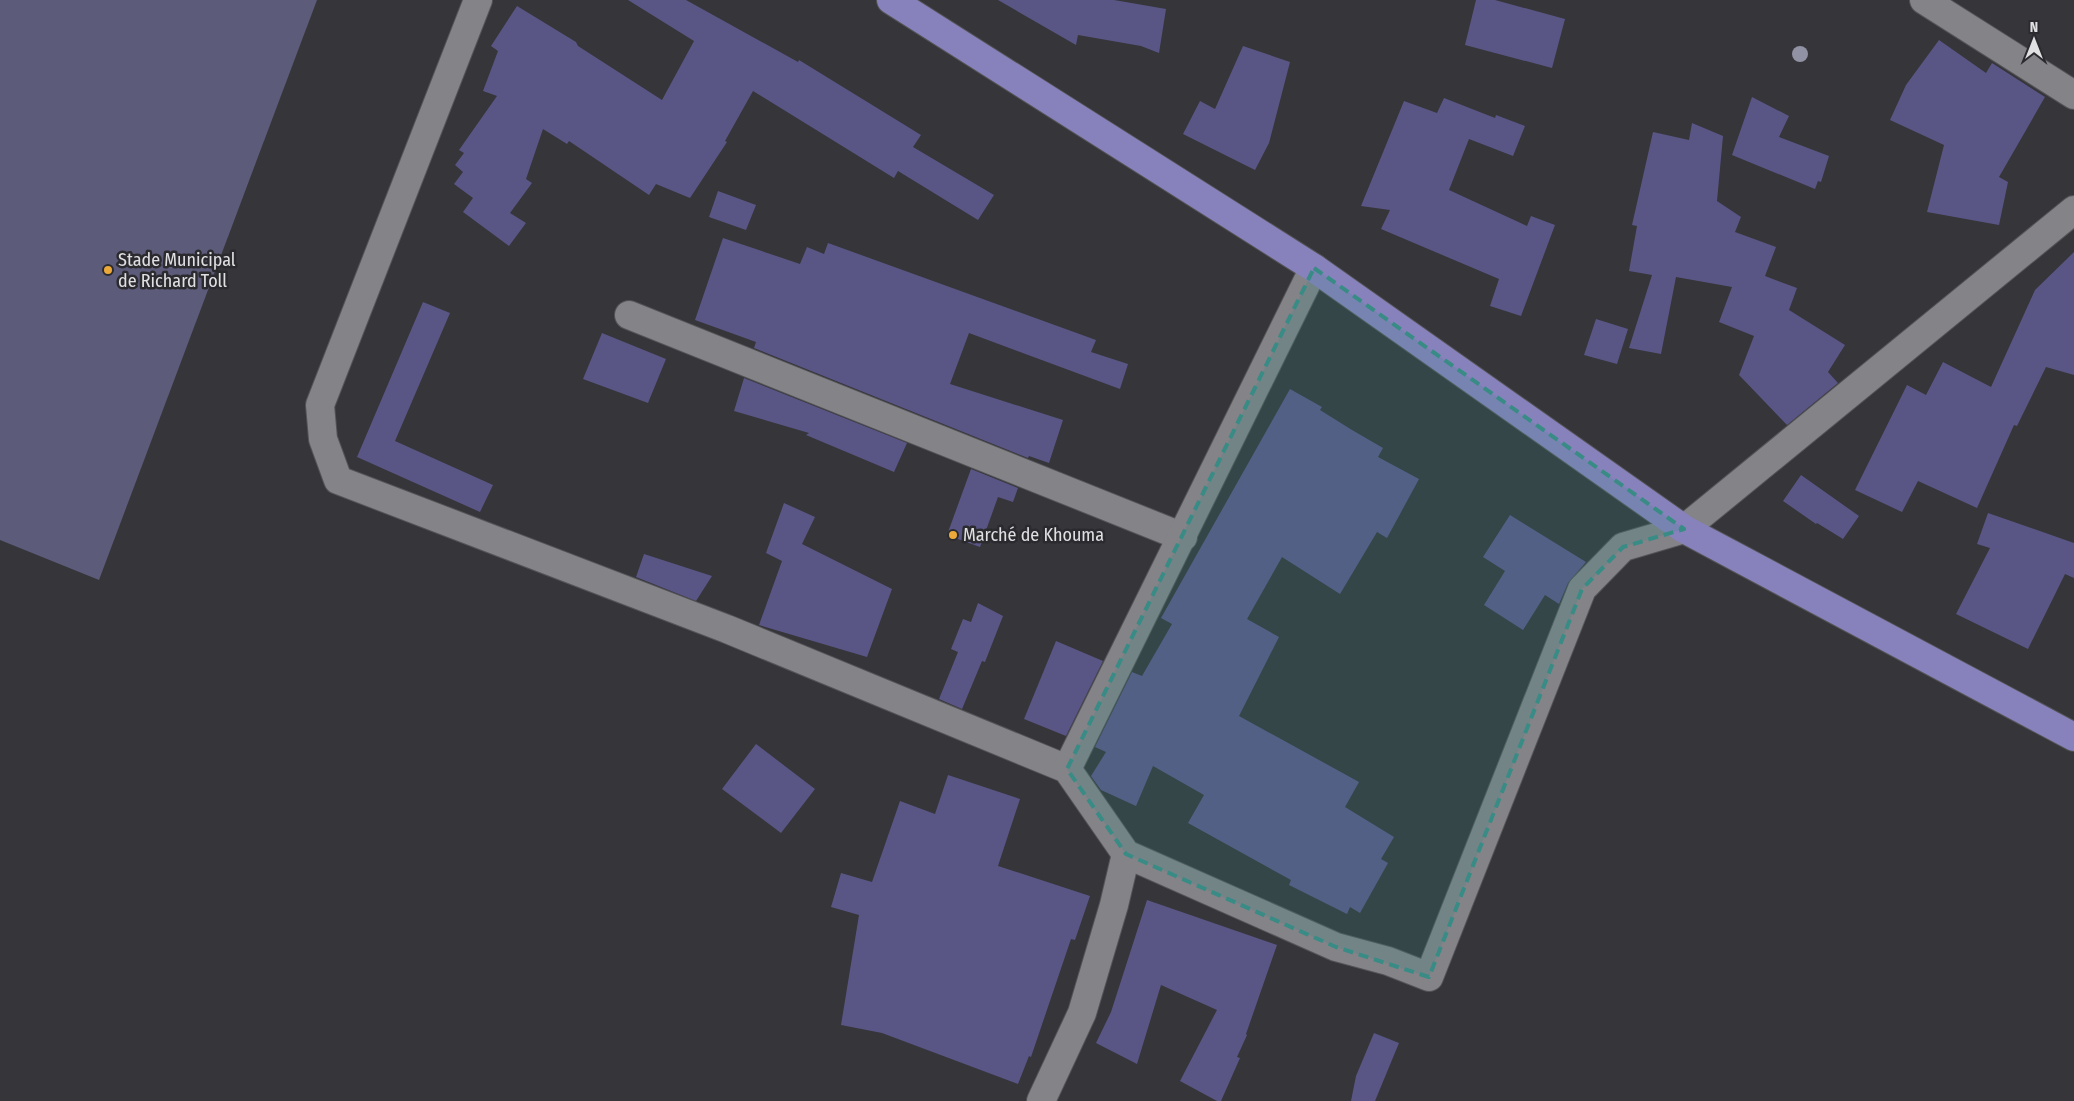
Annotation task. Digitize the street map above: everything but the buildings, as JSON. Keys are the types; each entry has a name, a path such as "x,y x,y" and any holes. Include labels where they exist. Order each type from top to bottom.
{"main road":[{"path":"891,0 1314,268 1684,529 2074,737"}],"street":[{"path":"478,0 320,405 323,439 338,480 727,629 1067,769 1126,854 1336,947 1388,961 1429,977 1582,589 1623,547 1684,529 2074,210"},
{"path":"1924,0 2074,95"},
{"path":"1067,769 1314,268"},
{"path":"629,315 1183,537"},
{"path":"1041,1101 1082,1013 1114,905 1126,854"}],"highlighted area":[{"path":"1314,268 1684,529 1623,547 1582,589 1429,977 1336,947 1126,854 1067,769"}],"shaded area":[{"name":"Stade Municipal de Richard Toll","path":"0,0 317,0 99,580 0,540"}],"place":[{"name":"Stade Municipal de Richard Toll","path":"108,270"},
{"name":"Marché de Khouma","path":"953,535"}]}
